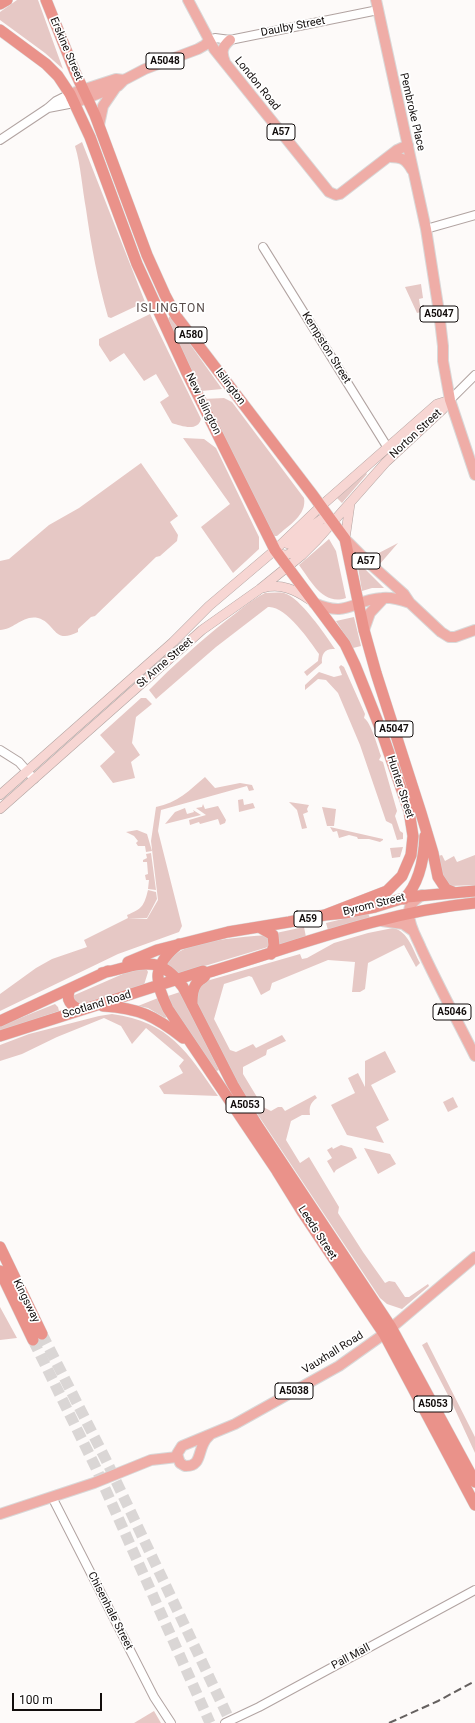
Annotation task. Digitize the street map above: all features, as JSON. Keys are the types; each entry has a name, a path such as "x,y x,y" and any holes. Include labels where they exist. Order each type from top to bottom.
{"highway":[{"path":"0,4 7,0"},
{"name":"Erskine Street","path":"46,0 86,94"},
{"name":"A580","path":"0,30 46,64 61,80 72,99"},
{"name":"Islington","path":"86,94 148,255 165,295 176,316 345,539"},
{"name":"New Islington","path":"72,99 88,132 137,264 159,314 277,552 314,603"},
{"name":"Hunter Street","path":"345,539 364,630 426,827"},
{"name":"Hunter Street","path":"314,603 340,636 355,665 381,730 407,804 412,825 413,844 411,855 402,876 396,884 384,893 344,906 325,915"},
{"name":"A5047","path":"426,827 438,877 446,889 453,892"},
{"name":"A5047","path":"414,898 416,882 422,867 426,827"},
{"path":"402,876 414,898 424,904 447,901 454,905"},
{"name":"Byrom Street","path":"179,944 228,932 325,915 345,913 414,898 453,892 475,891"},
{"path":"379,921 414,898"},
{"name":"Byrom Street","path":"193,974 203,971 206,974 379,921 454,905 475,903"},
{"path":"259,927 273,935 274,946 271,954"},
{"name":"Leeds Street","path":"179,944 170,951 160,966 157,979 168,1009 387,1330 403,1372 475,1505"},
{"name":"Scotland Road","path":"0,1021 102,973 157,950 179,944"},
{"path":"102,973 142,964 160,966"},
{"name":"Leeds Street","path":"160,966 169,971 177,979 216,1054 253,1119 387,1330 475,1482"},
{"name":"Scotland Road","path":"0,1036 98,1006 193,974"},
{"path":"192,1007 194,990 198,982 204,978 206,974"},
{"path":"70,989 68,995 69,1002 74,1008 81,1010"},
{"path":"51,997 62,1003 64,1010 63,1016"},
{"path":"98,1006 123,1008 147,1014 163,1022 192,1045"},
{"name":"Kingsway","path":"0,1247 38,1337"},
{"name":"Kingsway","path":"0,1271 38,1337"},
{"path":"0,1287 38,1337"}],"main road":[{"name":"A57","path":"188,0 209,40"},
{"name":"Pembroke Place","path":"377,5 426,229"},
{"name":"A5048","path":"121,83 145,69 198,49 205,45 209,40"},
{"name":"London Road","path":"209,40 227,66 324,187 336,195 344,191 390,157"},
{"path":"227,66 222,51 224,45 230,40"},
{"path":"198,49 211,54 227,66"},
{"path":"72,99 86,94 116,79 121,83 107,98 102,106 99,125"},
{"name":"A57","path":"390,157 399,148 408,145"},
{"path":"390,157 403,158 414,174"},
{"name":"A5047","path":"426,229 440,319 443,361 450,400 475,475"},
{"name":"Norton Street","path":"321,506 437,404 450,400"},
{"name":"Norton Street","path":"331,522 350,504 386,462 443,409 450,400"},
{"path":"345,539 350,504"},
{"name":"St Anne Street","path":"0,795 173,642 209,606 277,552 321,506"},
{"path":"277,552 322,519 331,522"},
{"name":"St Anne Street","path":"0,809 202,630 260,589 318,540 331,522"},
{"name":"Islington","path":"345,539 404,594 440,632 449,637 455,637 475,630"},
{"path":"260,589 270,586 285,587 296,591 314,603 337,610 384,598 410,602"},
{"path":"364,630 370,613 384,598"},
{"path":"409,914 409,908 414,898"},
{"name":"A5046","path":"409,914 413,931 475,1056"},
{"path":"379,921 403,924 413,931"},
{"name":"Vauxhall Road","path":"188,1444 199,1438 209,1436 235,1424 340,1366 387,1330 475,1257"},
{"path":"0,1514 94,1483 151,1460 177,1457 180,1463 188,1467 197,1462 202,1444 209,1436"},
{"path":"188,1444 197,1449 199,1455"},
{"name":"A5038","path":"177,1457 179,1448 188,1444"}],"street":[{"name":"Daulby Street","path":"209,40 215,38 230,40 377,5"},
{"path":"0,140 48,108 72,99"},
{"path":"426,229 475,215"},
{"name":"Kempston Street","path":"263,247 386,445 389,447"},
{"path":"450,400 475,375"},
{"path":"0,750 19,762 34,779"},
{"name":"Chisenhale Street","path":"52,1497 154,1697 171,1723"},
{"name":"Pall Mall","path":"225,1723 266,1703 475,1590"}],"shaded area":[{"path":"17,0 38,0 63,69 45,53 0,20 0,12"},
{"path":"82,142 145,302 111,318 108,317 98,277 90,236 79,161 75,146"},
{"path":"421,284 423,298 419,299 421,312 417,313 405,287"},
{"path":"150,314 201,419 196,426 189,427 172,423 160,402 169,396 156,374 144,381 124,353 110,362 99,345 99,339"},
{"path":"170,316 222,389 201,391 167,320"},
{"path":"224,398 232,402 304,498 303,510 300,515 292,524 277,536 271,536 204,399"},
{"path":"183,438 204,439 216,448 259,537 259,549 233,573 201,527 230,504"},
{"path":"141,463 178,516 170,522 178,535 177,541 160,556 156,557 95,616 91,617 78,629 78,632 64,636 59,635 48,624 38,618 23,620 10,628 0,630 0,561 9,559 49,525 79,508"},
{"path":"366,473 367,474 342,503 337,498"},
{"path":"329,539 336,551 346,598 338,600 324,595 318,590 299,565"},
{"path":"398,543 379,565 372,559 375,555"},
{"path":"357,561 384,588 372,588 362,591"},
{"path":"265,593 284,593 290,596 305,609 335,649 324,652 322,663 307,676 304,672 318,661 319,654 289,618 275,608 268,607 216,647 156,699 149,690 158,681 217,628 250,602"},
{"path":"354,617 361,646 353,648 336,621"},
{"path":"341,665 344,667 365,714 364,718 367,720 372,730 381,756 379,760 383,762 397,811 395,816 400,831 403,833 403,839 397,840 392,824 386,821 360,745 338,693 326,680 318,679 305,690 305,685 319,672 334,677 342,675 339,667"},
{"path":"141,698 146,698 152,704 136,717 132,743 140,755 131,762 135,778 113,783 100,766 115,752 100,735"},
{"path":"205,777 215,788 240,783 252,785 254,790 249,791 247,786 161,810 158,831 182,926 179,932 118,954 0,1011 0,994 36,968 52,959 87,947 84,940 128,918 147,919 158,900 151,841 156,807 177,799"},
{"path":"243,799 244,805 253,803 255,808 239,812 238,800"},
{"path":"289,802 309,805 307,809 308,812 303,814 307,828 302,829 297,810"},
{"path":"203,804 205,809 218,806 226,820 225,823 220,825 218,819 190,825 189,820 206,815 196,808 202,807"},
{"path":"322,807 336,809 334,826 327,826"},
{"path":"185,808 187,814 194,812 193,810 201,815 165,824 175,812"},
{"path":"330,827 383,840 380,842 369,839 358,839 357,837 349,835 339,838 337,831 333,832"},
{"path":"137,830 147,834 152,851 146,852 145,846 138,846 136,843 138,841 134,836 126,832"},
{"path":"403,847 400,857 392,858 390,848"},
{"path":"151,853 156,890 148,889 149,880 146,880 145,875 148,874 147,862 143,862 143,860 147,858 146,854"},
{"path":"442,855 445,861 454,856 457,862 475,855 475,885 451,886 442,875 438,856"},
{"path":"148,890 156,892 157,899 147,918 128,918 127,915 136,911 142,906"},
{"path":"368,913 370,918 328,930 326,923"},
{"path":"304,927 306,937 278,945 276,933"},
{"path":"393,928 403,933 410,942 420,963 416,967 404,945 368,963 365,989 360,992 352,992 355,962 328,960 272,983 270,990 261,995 252,977 249,976 224,984 214,1019 230,1050 236,1052 253,1044 256,1048 282,1035 286,1041 267,1050 266,1055 243,1067 243,1074 263,1107 271,1111 278,1107 282,1107 285,1111 315,1095 317,1098 310,1105 310,1115 302,1115 291,1121 286,1140 300,1163 309,1157 339,1207 338,1213 385,1283 389,1281 395,1282 405,1297 409,1297 428,1284 429,1286 402,1309 387,1304 380,1298 254,1109 218,1052 197,1006 197,993 203,982 300,954 302,959 307,958 334,943 368,933"},
{"path":"266,935 269,937 268,947 178,974 166,965 176,954 194,945 233,938"},
{"path":"146,968 148,972 144,985 81,1006 70,997 125,973"},
{"path":"180,992 219,1070 214,1072 173,1008 168,996"},
{"path":"158,998 167,1017 165,1018 148,1008 138,1006"},
{"path":"55,1004 59,1011 0,1031 0,1026"},
{"path":"112,1014 132,1018 149,1024 163,1032 186,1053 218,1096 164,1094 159,1086 183,1073 179,1066 184,1060 146,1028 132,1044 121,1026 104,1018 57,1037 22,1054 0,1061 0,1045 29,1034"},
{"path":"385,1051 396,1072 371,1085 389,1120 376,1127 384,1143 347,1135 331,1105 355,1093 348,1078 358,1073 365,1087 365,1061"},
{"path":"453,1097 458,1107 448,1112 443,1102"},
{"path":"341,1145 352,1148 357,1158 336,1170 334,1173 327,1161 332,1158 327,1150"},
{"path":"364,1148 390,1154 396,1164 378,1174"},
{"path":"0,1307 17,1338 0,1340"},
{"path":"427,1342 475,1437 475,1453 452,1403 422,1345"},
{"path":"154,1711 161,1723 134,1723"}],"tunnel":[{"path":"42,1334 106,1460 231,1723"},
{"path":"33,1340 95,1466 210,1723"}],"railway":[{"path":"389,1723 438,1701 475,1681"}],"district":[{"name":"ISLINGTON","path":"171,309"}]}
